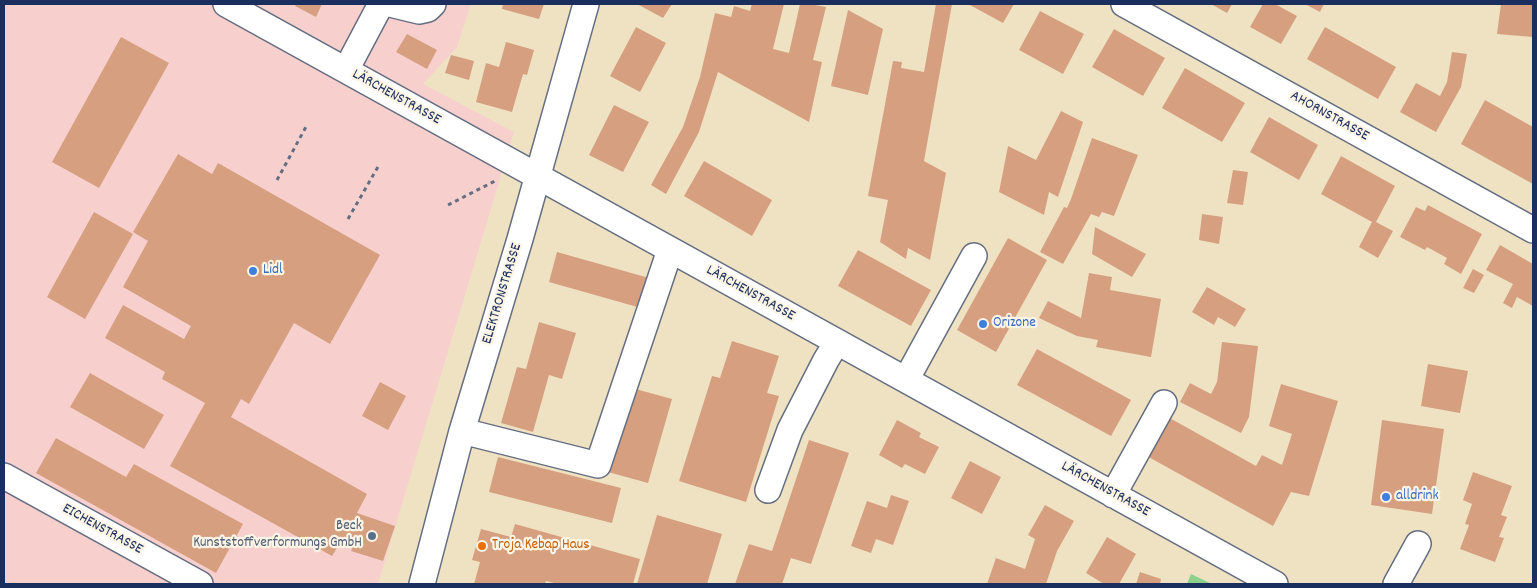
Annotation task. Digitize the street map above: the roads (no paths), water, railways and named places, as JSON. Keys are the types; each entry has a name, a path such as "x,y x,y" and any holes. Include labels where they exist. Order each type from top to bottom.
{"street":[{"name":"LÄRCHENSTRASSE","path":"226,4 265,13 346,70 1275,584"},
{"path":"346,70 381,4"},
{"path":"390,4 419,11 428,9 434,4"},
{"name":"ELEKTRONSTRASSE","path":"422,584 462,431 586,4"},
{"name":"AHORNSTRASSE","path":"1124,4 1533,230"},
{"path":"462,431 598,465 670,250"},
{"path":"906,380 974,256"},
{"path":"768,490 790,430 837,342"},
{"path":"1113,495 1164,403"},
{"name":"EICHENSTRASSE","path":"4,476 200,584"},
{"path":"1396,584 1418,544"}],"place":[{"name":"Lidl","path":"253,271"},
{"name":"Orizone","path":"983,324"},
{"name":"alldrink","path":"1386,497"},
{"name":"Beck Kunststoffverformungs GmbH","path":"372,536"},
{"name":"Troja Kebap Haus","path":"482,546"}]}
